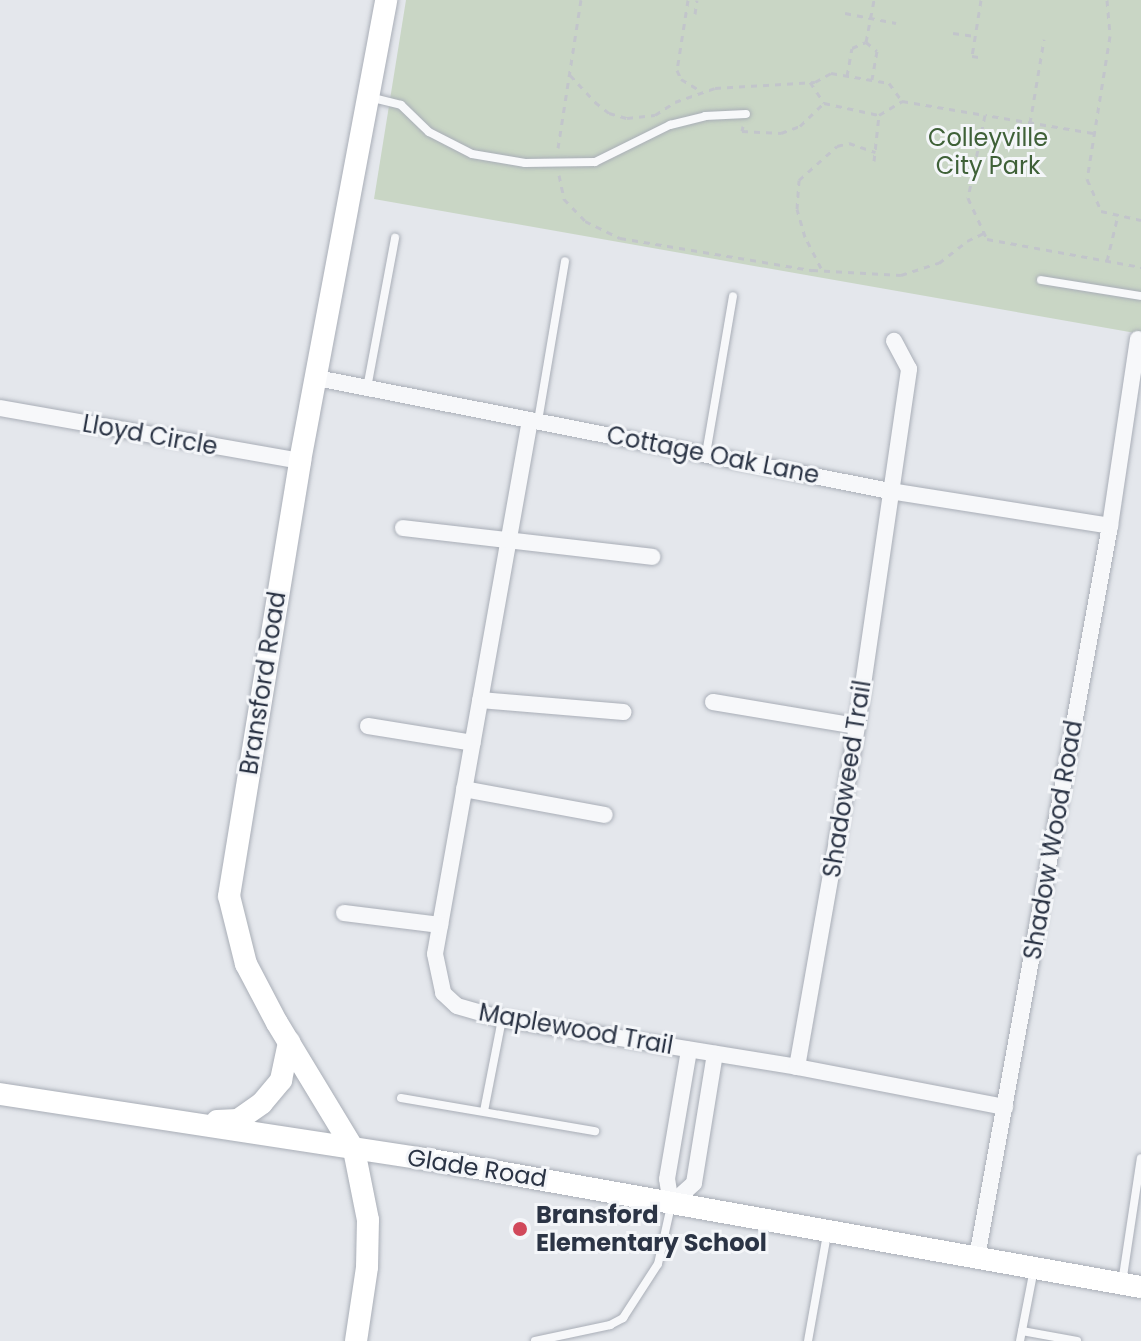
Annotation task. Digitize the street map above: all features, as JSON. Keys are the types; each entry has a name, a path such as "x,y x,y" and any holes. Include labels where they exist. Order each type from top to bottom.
{"street":[{"name":"Bransford Road","path":"356,1341 367,1267 368,1220 354,1150 246,964 229,896 300,461 386,0"},
{"name":"Shadow Wood Road","path":"977,1257 1110,526 1138,339"},
{"name":"Shadoweed Trail","path":"797,1067 857,726 909,369 894,341"},
{"name":"Cottage Oak Lane","path":"317,378 890,491 1110,526"},
{"name":"Lloyd Circle","path":"0,408 300,461"},
{"name":"Maplewood Trail","path":"534,420 509,541 435,954 443,993 457,1006 502,1019 797,1067 1005,1107"},
{"path":"403,528 652,557"},
{"path":"480,700 623,712"},
{"path":"713,702 857,726"},
{"path":"368,726 473,743"},
{"path":"464,789 605,815"},
{"path":"344,913 440,925"},
{"path":"191,1123 238,1120 262,1103 281,1080 289,1042"},
{"path":"671,1204 667,1179 689,1050"},
{"path":"671,1204 694,1183 715,1054"},
{"name":"Glade Road","path":"0,1094 432,1160 1131,1286"}],"lane":[{"path":"368,97 401,105 429,132 472,154 525,163 595,162 670,125 705,116 746,114"},
{"path":"367,388 395,238"},
{"path":"534,420 565,261"},
{"path":"1041,280 1141,296"},
{"path":"706,454 733,296"},
{"path":"484,1111 502,1019"},
{"path":"401,1098 595,1131"},
{"path":"1131,1286 1141,1158"},
{"path":"535,1341 610,1325 623,1318 658,1264 671,1204"},
{"path":"817,1341 808,1338 828,1230"},
{"path":"1034,1268 1021,1336 1077,1341"}],"path":[{"path":"581,0 555,162 564,199 585,221 620,238 822,270 901,275 939,263 967,241 984,233"},
{"path":"688,0 677,70 681,79 703,92"},
{"path":"695,14 697,0"},
{"path":"866,42 874,0"},
{"path":"981,0 972,56 984,58"},
{"path":"1107,0 1110,36 1087,179 1101,211 1141,220"},
{"path":"845,13 896,23"},
{"path":"953,33 975,36"},
{"path":"1030,123 1044,39"},
{"path":"847,76 852,48 866,42"},
{"path":"866,42 877,51 872,80"},
{"path":"569,75 609,113 627,118 655,115 715,88 810,82 831,73 889,83 902,101"},
{"path":"810,82 824,103 879,115 902,101 1093,133"},
{"path":"746,114 742,131 781,133 800,126 824,103"},
{"path":"874,161 879,115"},
{"path":"985,115 968,198 987,239 1141,267"},
{"path":"822,270 805,237 797,209 799,180 837,146 849,143 875,152"},
{"path":"1107,261 1118,215"}],"green space":[{"name":"Colleyville City Park","path":"406,0 1141,0 1141,334 374,199"}],"place":[{"name":"Bransford Elementary School","path":"520,1229"}]}
